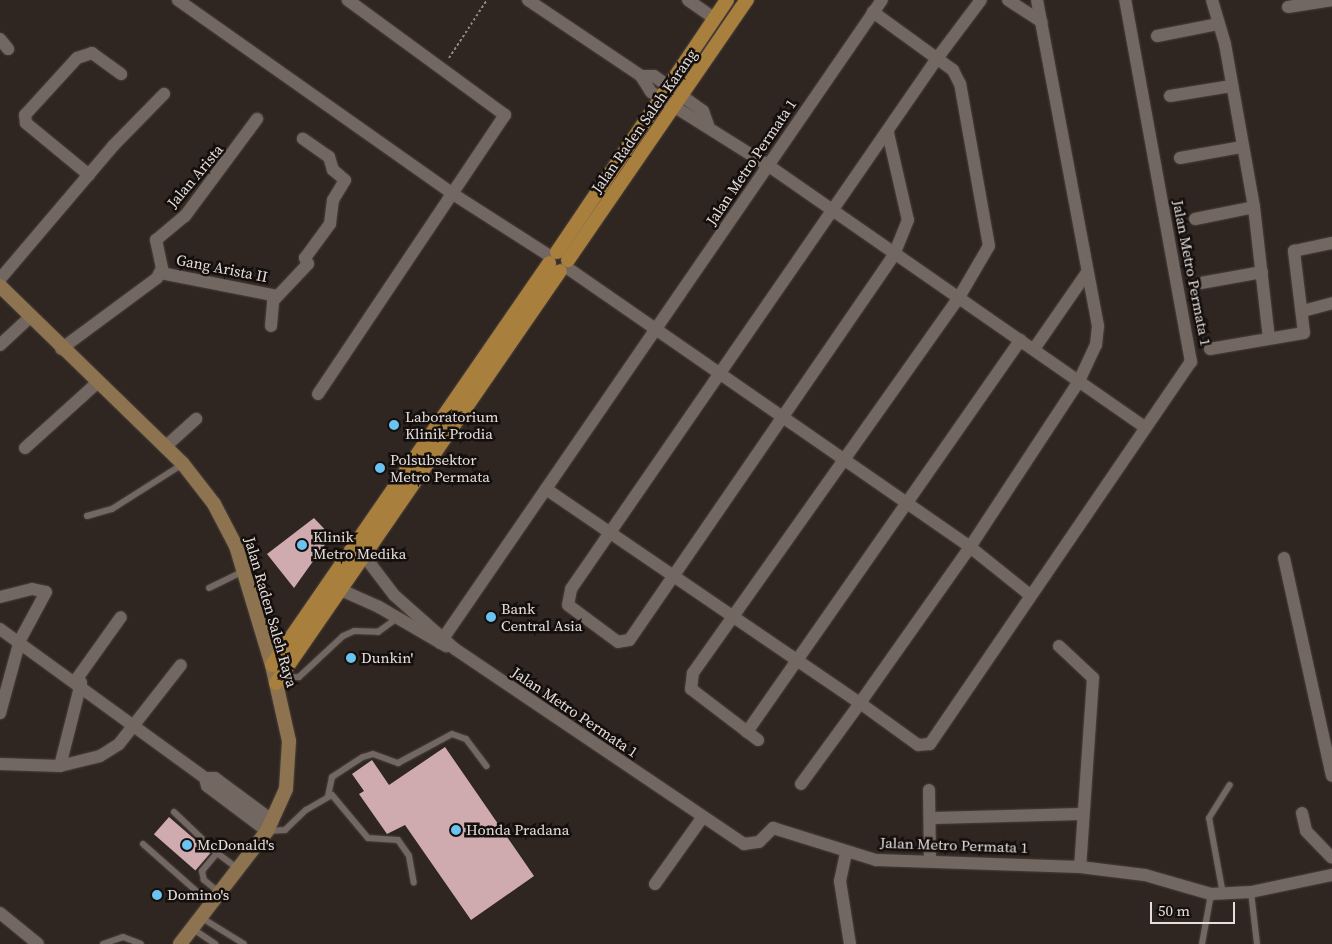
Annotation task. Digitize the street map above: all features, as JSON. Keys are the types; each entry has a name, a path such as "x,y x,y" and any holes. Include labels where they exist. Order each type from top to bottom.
{"main road":[{"name":"Jalan Raden Saleh Karang","path":"278,681 368,554 558,261 660,98 727,0"},
{"name":"Jalan Raden Saleh Karang","path":"272,665 558,261 674,108 747,0"},
{"name":"Jalan Raden Saleh Raya","path":"0,286 61,349 183,464 231,534 245,570 278,681 290,767 270,826 239,870 180,944"}],"street":[{"path":"178,0 453,194 558,261 782,419 970,548 1030,595"},
{"path":"318,394 505,115 443,67 348,0"},
{"path":"528,0 641,76 654,76 703,110 708,125"},
{"path":"688,0 714,18"},
{"name":"Jalan Metro Permata 1","path":"442,640 882,0"},
{"path":"888,133 908,220 894,255 626,643 612,638 567,603 610,531 722,376 938,57 981,0"},
{"path":"1008,0 1042,22"},
{"path":"801,784 970,548 1079,381 1099,334 1086,274 1037,0"},
{"name":"Jalan Metro Permata 1","path":"546,489 798,658 918,745 927,746 1146,427 1192,355 1125,0"},
{"path":"1212,0 1219,24 1254,207 1269,338"},
{"path":"1275,8 1287,3 1332,0"},
{"path":"758,740 703,701 689,683 958,299 989,246 960,84 953,70 938,57 872,12"},
{"path":"1157,36 1219,24"},
{"path":"89,175 26,123 25,115 77,58 92,53 121,74"},
{"path":"641,76 646,89 696,124 708,125 769,166 894,255 1146,427"},
{"path":"1170,96 1231,86"},
{"path":"0,279 89,175 164,94"},
{"name":"Jalan Arista","path":"161,273 156,240 185,216 258,119"},
{"path":"272,326 277,296 308,264 304,258 330,224 333,200 345,180 333,170 329,157 303,139"},
{"path":"1180,158 1242,147"},
{"path":"1195,218 1254,207"},
{"path":"1210,349 1304,333 1303,310 1294,251 1301,246 1332,243"},
{"path":"1200,283 1262,272"},
{"path":"61,349 161,273"},
{"name":"Gang Arista II","path":"161,273 277,296"},
{"path":"1034,349 1086,274"},
{"path":"1303,310 1332,304"},
{"path":"0,345 30,317"},
{"path":"747,732 1020,340"},
{"path":"25,448 97,383"},
{"path":"164,447 196,419"},
{"name":"Jalan Metro Permata 1","path":"355,546 368,554 394,595 442,640 702,818 744,844 758,842 773,828 846,853 876,860 1080,867 1145,875 1217,894 1251,892 1332,876"},
{"path":"1284,558 1332,776"},
{"name":"Jalan Metro Permata 1","path":"329,584 442,640"},
{"path":"0,597 32,590 46,592 20,640 0,713"},
{"path":"60,766 79,682 121,617"},
{"path":"0,629 20,640 79,682 205,778 207,786 270,826"},
{"path":"1059,646 1093,678 1082,814 1080,867"},
{"path":"0,764 60,766 100,756 119,744 182,665"},
{"path":"929,790 931,818 930,861"},
{"path":"1302,813 1306,831 1332,858"},
{"path":"931,818 1082,814"},
{"path":"655,884 702,818"},
{"path":"846,853 840,881 850,944"},
{"path":"0,913 33,943"}],"lane":[{"path":"87,516 112,509 183,464"},
{"path":"209,588 245,570"},
{"path":"278,681 299,677 343,636 354,631 378,632 397,618"},
{"path":"270,826 286,830 328,796 332,777 363,757 373,754 398,763 452,734 466,739 486,766"},
{"path":"1202,944 1217,894 1209,818 1230,785"},
{"path":"328,796 335,797 368,838 398,840 409,856 414,883"},
{"path":"174,812 217,853 239,870"},
{"path":"143,844 216,899"},
{"path":"216,899 202,876 217,853"},
{"path":"1251,892 1257,944"},
{"path":"202,918 244,944"},
{"path":"193,929 215,944"},
{"path":"103,944 123,937 140,944"}],"path":[{"path":"443,67 487,0"}],"building":[{"name":"Klinik Metro Medika","path":"314,518 331,536 294,588 267,554"},
{"name":"Honda Pradana","path":"445,747 534,876 471,920 405,825 387,834 359,794 364,791 352,774 372,760 389,785"},
{"name":"McDonald's","path":"169,817 211,853 195,870 154,834"}],"place":[{"name":"Laboratorium Klinik Prodia","path":"394,425"},
{"name":"Polsubsektor Metro Permata","path":"380,468"},
{"name":"Klinik Metro Medika","path":"302,545"},
{"name":"Bank Central Asia","path":"491,617"},
{"name":"Dunkin'","path":"351,658"},
{"name":"Honda Pradana","path":"456,830"},
{"name":"McDonald's","path":"187,845"},
{"name":"Domino's","path":"157,895"}]}
